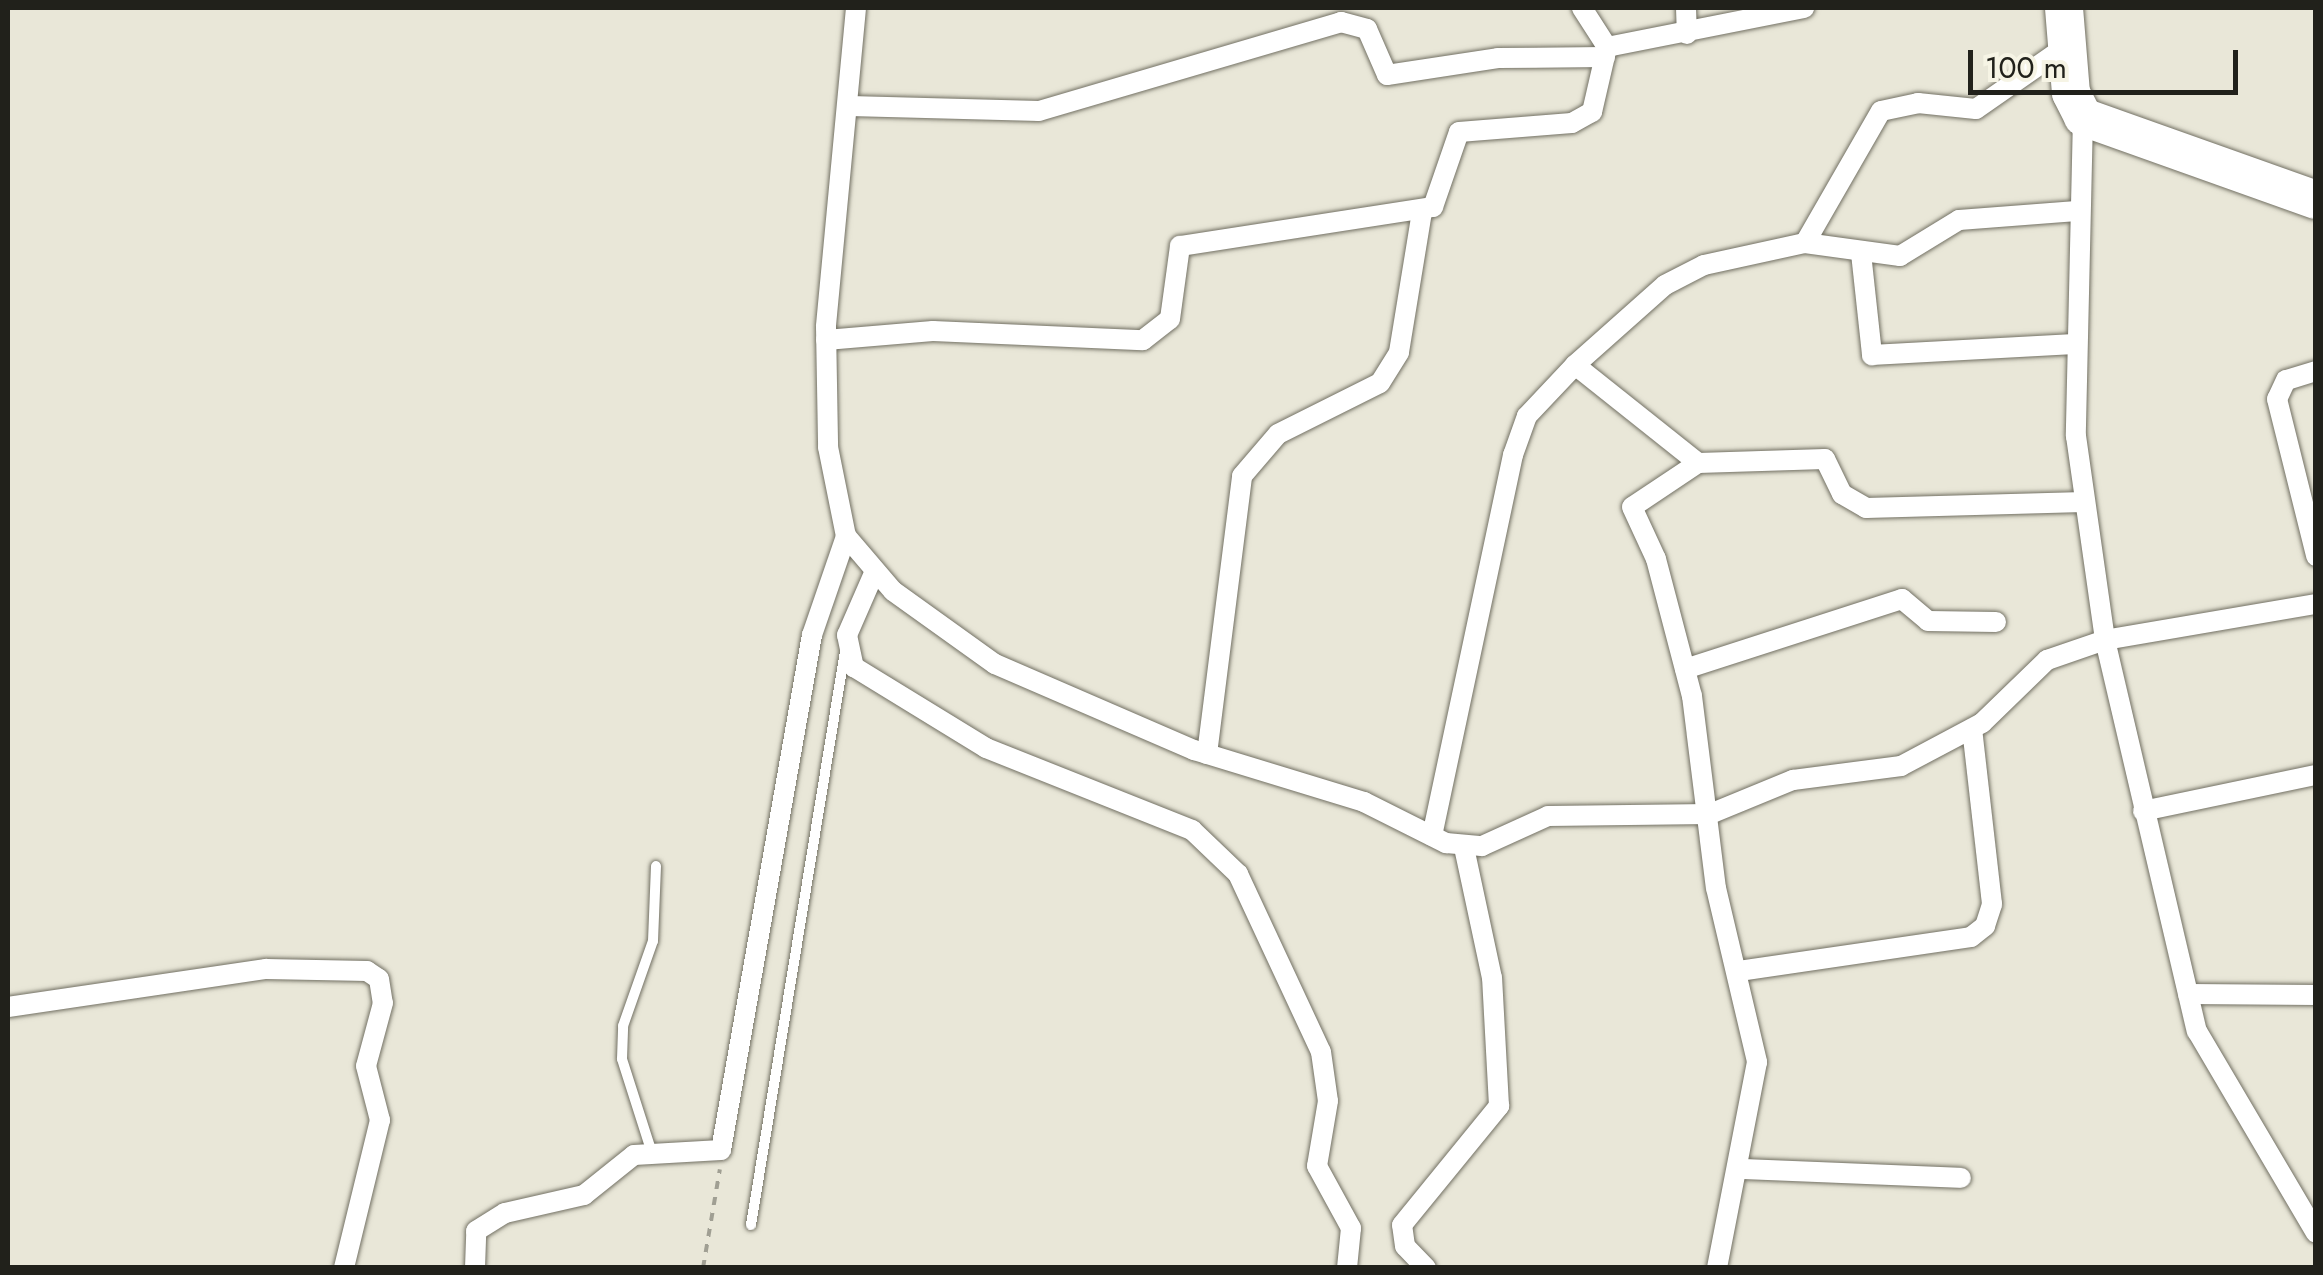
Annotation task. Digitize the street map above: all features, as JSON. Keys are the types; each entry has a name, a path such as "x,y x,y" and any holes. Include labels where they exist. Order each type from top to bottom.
{"highway":[{"path":"2064,8 2066,48 2083,117 2316,200"}],"street":[{"path":"856,8 826,340 828,447 846,536 875,572 995,664 1206,754 1364,802 1432,836 1464,847 1496,844 1548,816 1710,814 1793,780 1901,766 1972,729 2027,671 2105,640 2316,604"},
{"path":"826,340 933,331 1143,340 1170,319 1180,246 1422,211 1444,192 1459,132 1582,120 1597,102 1606,52 1582,8"},
{"path":"1686,8 1687,34"},
{"path":"850,106 1039,111 1341,22 1366,29 1387,75 1498,58 1606,52 1804,8"},
{"path":"1805,242 1881,110 1918,103 1976,109 2008,78 2066,48"},
{"path":"2083,117 2074,344 2084,502 2105,640 2188,994 2230,1100 2316,1233"},
{"path":"1206,754 1242,476 1278,434 1380,383 1398,352 1422,211"},
{"path":"1432,836 1513,454 1527,416 1575,365 1687,272 1805,242 1861,252 1912,252 1959,220 2077,211"},
{"path":"1861,252 1872,355 2074,344"},
{"path":"1575,365 1698,463"},
{"path":"2316,371 2286,380 2277,399 2316,556"},
{"path":"1717,1268 1741,1169 1757,1062 1739,972 1716,888 1710,814 1685,669 1632,507 1698,463 1825,459 1842,494 1866,508 2084,502"},
{"path":"475,1268 471,1244 485,1223 584,1194 622,1162 652,1154 722,1150 812,635 846,536"},
{"path":"875,572 847,635 854,667 908,706 986,748 1192,830 1238,874 1321,1052 1328,1101 1317,1166 1351,1228 1347,1268"},
{"path":"1685,669 1902,599 1928,621 1996,622"},
{"path":"1739,972 1971,937 1986,926 1992,904 1972,729"},
{"path":"2143,812 2316,774"},
{"path":"1426,1268 1405,1246 1402,1226 1498,1106 1492,978 1464,847"},
{"path":"8,1008 266,970 367,971 379,979 382,1003 366,1066 380,1120 344,1268"},
{"path":"2188,994 2316,995"},
{"path":"1741,1169 1961,1178"}],"lane":[{"path":"751,1225 847,635"},
{"path":"652,1154 622,1060 623,1026 654,941 656,866"}],"path":[{"path":"703,1268 722,1150"}]}
